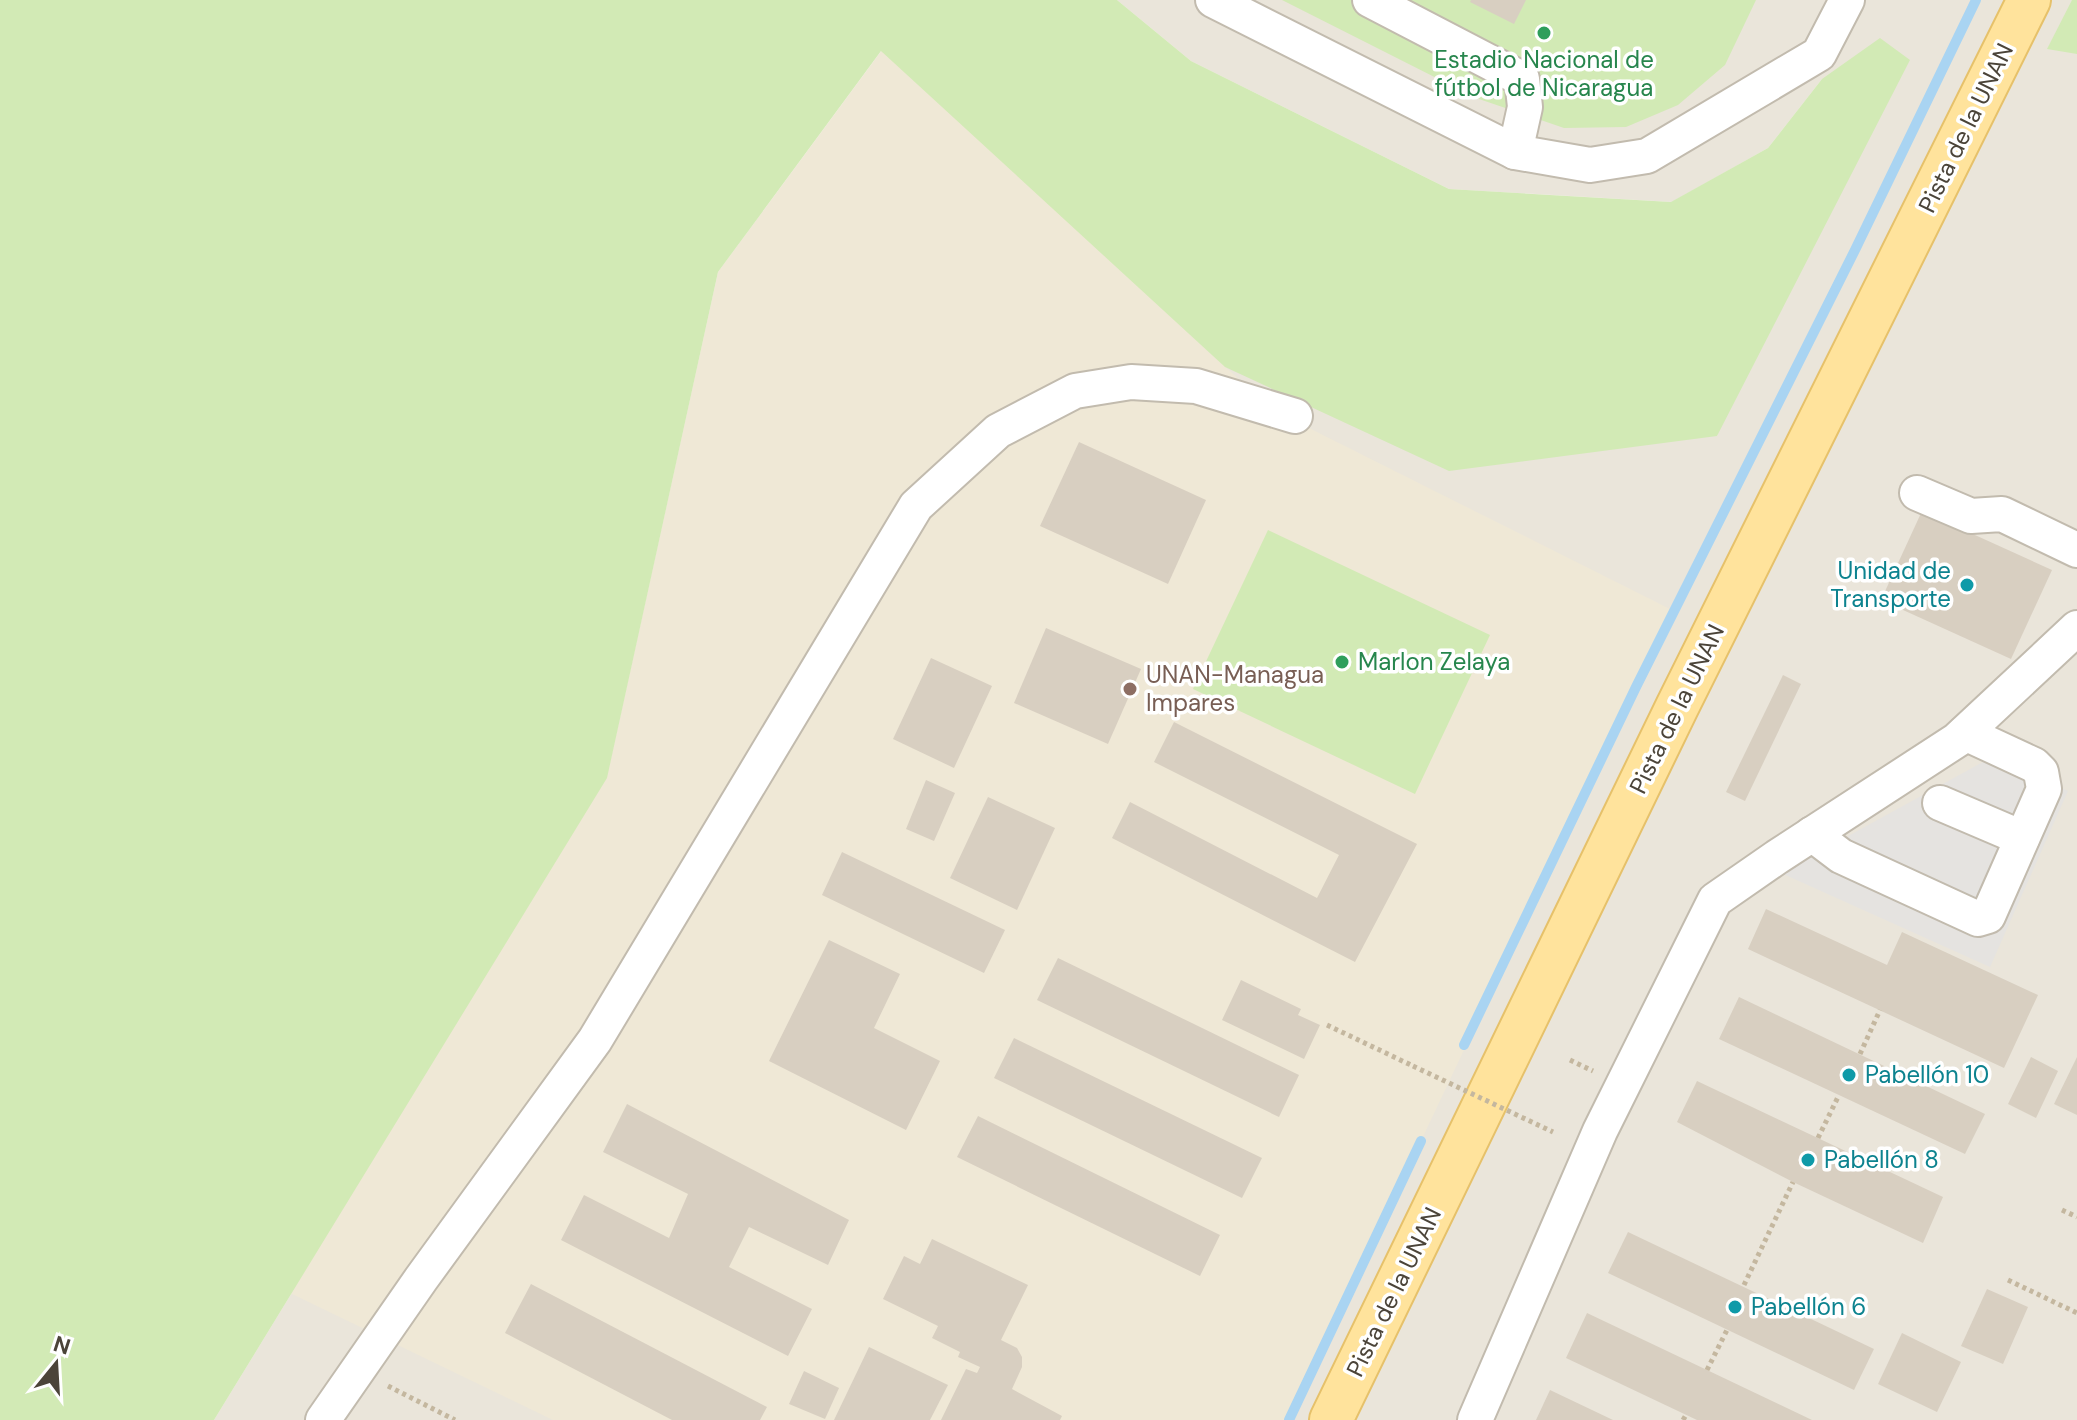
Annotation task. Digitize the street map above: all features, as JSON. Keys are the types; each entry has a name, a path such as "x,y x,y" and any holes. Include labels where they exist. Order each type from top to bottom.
{"main road":[{"name":"Pista de la UNAN","path":"1331,1420 1677,707 2029,0"}],"street":[{"path":"1213,0 1515,152 1590,165 1647,156 1819,54 1839,2"},
{"path":"1370,0 1522,79 1525,107 1515,152"},
{"path":"323,1420 595,1040 916,506 998,431 1075,391 1131,382 1196,386 1295,416"},
{"path":"1917,493 1971,516 2002,514 2077,550"},
{"path":"1475,1420 1600,1131 1715,900 1965,733 2077,628"},
{"path":"1812,834 1841,856 1978,919 1988,916 2044,789 2041,772 2034,765 1965,733"},
{"path":"1940,803 2022,838"}],"path":[{"path":"1860,1054 1880,1010"},
{"path":"1327,1025 1553,1132"},
{"path":"1818,1138 1839,1095"},
{"path":"1744,1285 1793,1182"},
{"path":"2062,1210 2077,1217"},
{"path":"2008,1280 2077,1313"},
{"path":"1707,1370 1727,1330"},
{"path":"384,1384 455,1420"}],"shaded area":[{"path":"1117,0 2077,0 2077,1420 214,1420 607,778 882,50 1225,367 1717,436 1822,79 1768,148 1672,202 1449,189 1191,61"},
{"name":"UNAN-Managua Impares","path":"882,50 1271,409 1672,610 1289,1420 553,1420 290,1293 609,767 718,272"},
{"path":"1992,757 2068,791 1990,967 1781,873"}],"green space":[{"path":"0,0 1117,0 1191,61 1449,189 1671,202 1768,148 1822,79 1880,38 1910,60 1717,436 1449,471 1225,367 881,51 718,272 607,778 214,1420 0,1420"},
{"name":"Estadio Nacional de fútbol de Nicaragua","path":"1282,0 1756,0 1725,65 1678,105 1626,127 1564,128 1476,98"},
{"path":"2072,0 2077,0 2077,54 2047,49"},
{"name":"Marlon Zelaya","path":"1268,530 1490,635 1415,794 1193,689"}],"building":[{"path":"1471,0 1526,0 1514,24"},
{"path":"1079,442 1206,500 1168,584 1040,526"},
{"name":"Unidad de Transporte","path":"1922,511 2052,570 2011,659 1881,600"},
{"path":"1046,628 1141,669 1108,744 1014,703"},
{"path":"931,658 992,686 954,768 893,739"},
{"path":"1783,675 1801,684 1745,801 1726,792"},
{"path":"1174,722 1417,844 1355,962 1112,838 1130,802 1317,898 1339,855 1154,762"},
{"path":"926,780 955,793 934,841 906,829"},
{"path":"988,797 1055,828 1017,910 950,878"},
{"path":"842,852 1005,930 984,973 822,895"},
{"path":"1766,909 1887,965 1902,932 2038,995 2004,1068 1748,949"},
{"path":"829,940 900,974 874,1028 940,1061 906,1130 769,1061"},
{"path":"1058,958 1299,1075 1279,1117 1037,1000"},
{"path":"1241,980 1301,1009 1298,1015 1320,1025 1304,1059 1222,1020"},
{"name":"Pabellón 10","path":"1739,997 1985,1114 1965,1154 1719,1039"},
{"path":"1014,1038 1262,1158 1242,1198 994,1078"},
{"path":"2031,1057 2058,1071 2036,1118 2008,1104"},
{"path":"2077,1057 2077,1115 2054,1104"},
{"name":"Pabellón 8","path":"1697,1081 1943,1197 1923,1243 1793,1182 1677,1122"},
{"path":"627,1104 849,1220 828,1265 749,1227 729,1267 812,1309 788,1356 561,1240 584,1195 669,1238 688,1194 603,1152"},
{"path":"978,1116 1220,1235 1200,1276 957,1157"},
{"name":"Pabellón 6","path":"1628,1232 1874,1349 1854,1390 1608,1273"},
{"path":"932,1239 1028,1285 1001,1340 1017,1348 1022,1357 1022,1367 1012,1389 1062,1416 1060,1420 941,1420 966,1369 977,1373 980,1367 958,1357 960,1352 932,1338 938,1326 883,1299 904,1256 920,1264"},
{"path":"531,1284 767,1407 760,1420 672,1420 505,1333"},
{"path":"1987,1289 2028,1307 2003,1364 1961,1346"},
{"path":"1587,1313 1812,1420 1697,1420 1566,1358"},
{"path":"1902,1333 1961,1362 1937,1412 1878,1384"},
{"path":"869,1347 948,1385 930,1420 834,1420"},
{"path":"804,1371 839,1388 825,1419 789,1404"},
{"path":"1550,1390 1613,1420 1536,1420"}],"waterway":[{"path":"1464,1045 1636,687 1855,250 1976,0"},
{"path":"1289,1420 1421,1141"}],"place":[{"name":"Estadio Nacional de fútbol de Nicaragua","path":"1544,33"},
{"name":"Unidad de Transporte","path":"1967,585"},
{"name":"Marlon Zelaya","path":"1342,662"},
{"name":"UNAN-Managua Impares","path":"1130,689"},
{"name":"Pabellón 10","path":"1849,1075"},
{"name":"Pabellón 8","path":"1808,1160"},
{"name":"Pabellón 6","path":"1735,1307"}]}
